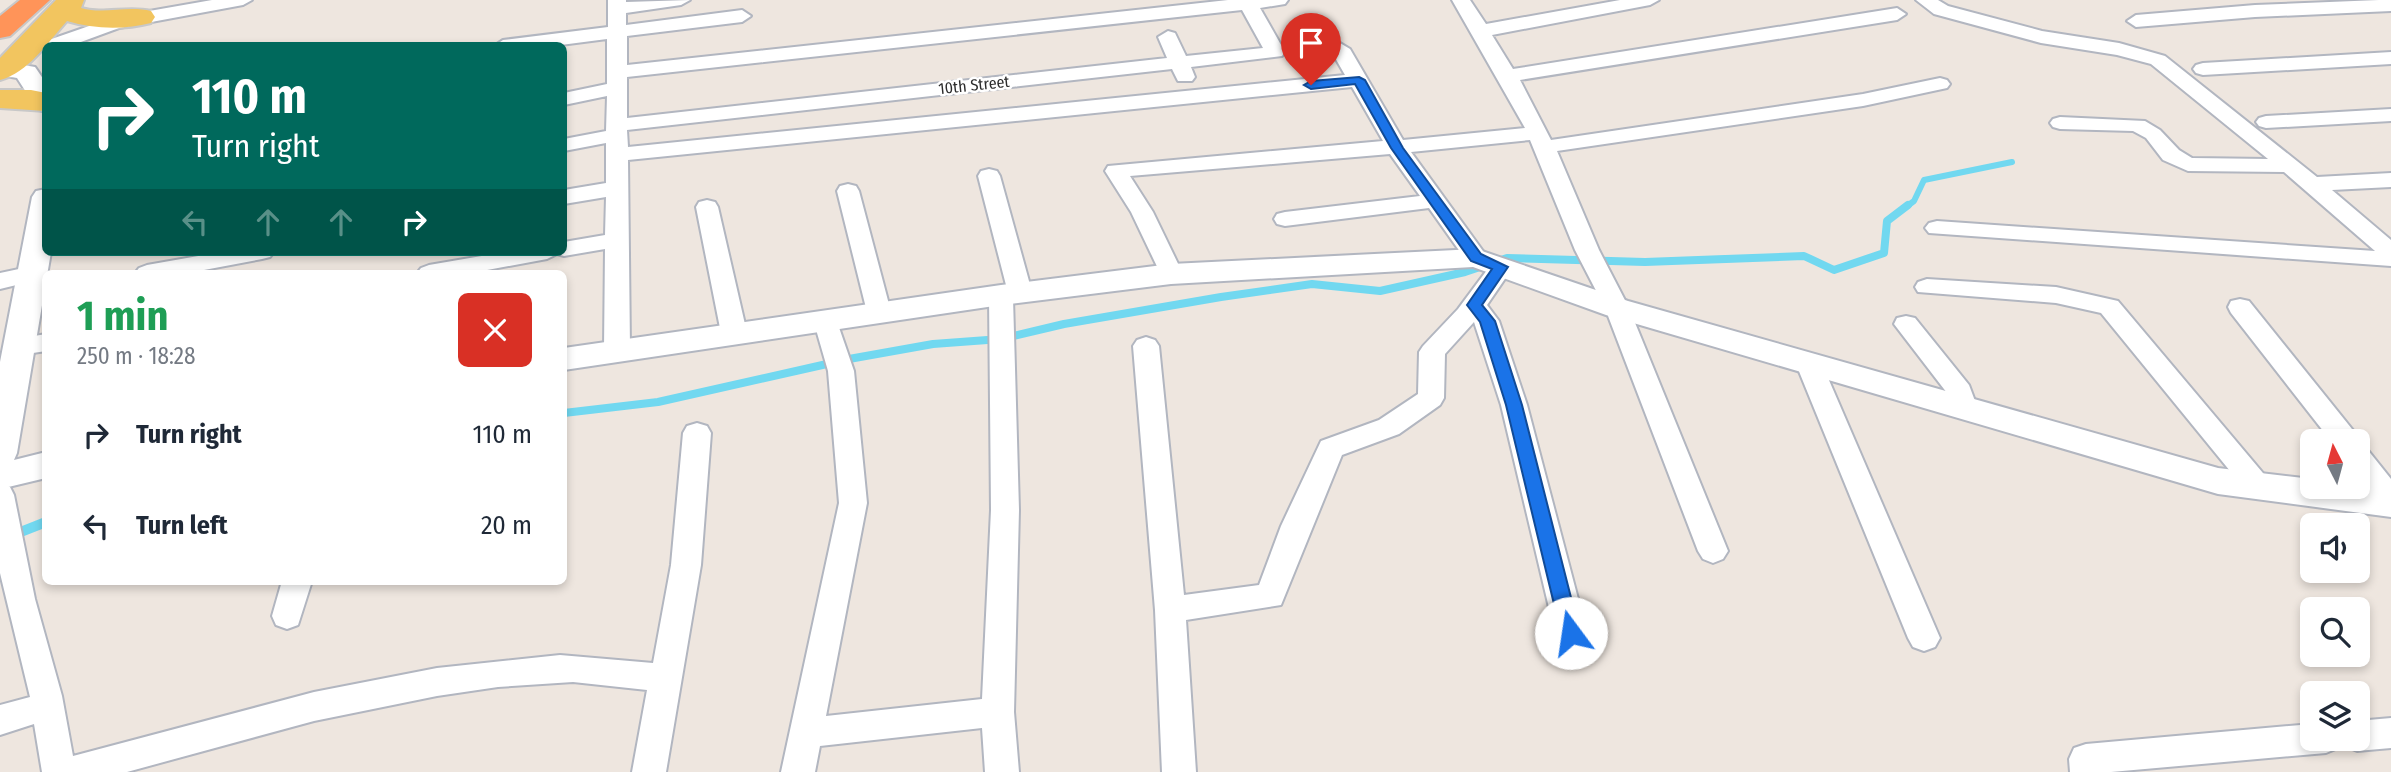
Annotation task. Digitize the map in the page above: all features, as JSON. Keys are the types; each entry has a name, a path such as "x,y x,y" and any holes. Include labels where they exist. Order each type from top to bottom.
{"highway":[{"path":"0,30 37,0"}],"main road":[{"path":"68,3 69,13 82,19 141,17"},
{"path":"1,69 68,3"},
{"path":"0,99 31,99 42,102"}],"street":[{"path":"59,42 91,30 141,17 207,2 243,0"},
{"path":"517,42 617,14 681,0"},
{"path":"567,98 617,80 1279,0"},
{"path":"1461,0 1508,76 1540,140 1596,275 1617,309 1713,551"},
{"path":"1481,31 1650,0"},
{"path":"1925,0 1941,10 2041,37 2147,55 2167,66 2391,252"},
{"name":"10th Street","path":"617,138 844,98 1275,52 1248,3"},
{"path":"2136,21 2255,11 2391,5"},
{"path":"617,14 742,16"},
{"path":"617,14 617,349"},
{"path":"1508,76 1897,14"},
{"path":"1168,37 1181,64 1191,97"},
{"path":"1,69 42,49"},
{"path":"1340,50 1397,148 1435,201 1489,262"},
{"path":"2203,69 2391,58"},
{"path":"1,69 26,72 42,98"},
{"path":"567,145 617,138 848,133 1359,80"},
{"path":"1171,274 1142,212 1116,171 1251,156 1540,140 1863,100 1940,84"},
{"path":"844,98 848,133"},
{"path":"2266,122 2391,115"},
{"path":"2060,123 2138,125 2153,134 2171,155 2188,164 2290,166"},
{"path":"989,176 1010,293 1002,339 1005,510 998,712 1002,772"},
{"path":"2312,184 2391,180"},
{"path":"567,196 617,188"},
{"path":"848,191 879,312"},
{"path":"1285,219 1435,201"},
{"path":"707,208 734,333"},
{"path":"1937,228 2391,259"},
{"path":"0,453 4,411 33,344 42,229"},
{"path":"567,248 617,240"},
{"path":"163,270 240,256"},
{"path":"446,270 525,256"},
{"path":"1170,610 1270,596 1296,526 1331,449 1389,428 1431,398 1432,352 1474,305 1489,262"},
{"path":"567,358 1010,293 1171,274 1489,262 1617,309 2218,481 2391,501"},
{"path":"0,281 38,270"},
{"path":"1927,287 2056,295 2109,307 2258,486"},
{"path":"1474,305 1487,321 1514,405 1571,633"},
{"path":"2240,307 2337,429"},
{"path":"798,772 853,503 839,361 825,319"},
{"path":"1906,324 1960,391 1965,409"},
{"path":"1146,346 1170,610 1179,772"},
{"path":"1809,364 1924,638"},
{"path":"649,772 686,565 697,433"},
{"path":"0,476 42,466"},
{"path":"2370,473 2391,501"},
{"path":"0,495 20,599 48,706 59,772"},
{"path":"287,616 296,585"},
{"path":"73,772 255,722 454,678 563,669 666,678"},
{"path":"0,720 48,706"},
{"path":"806,733 998,712"},
{"path":"2370,735 2391,733"},
{"path":"2087,772 2085,759 2300,740"}],"waterway":[{"path":"1906,207 1914,201 1924,180 2012,162"},
{"path":"567,413 658,402 849,359 933,344 1001,339 1064,324 1221,297 1312,284 1380,291 1465,272 1507,258 1645,262 1804,256 1834,270 1884,253 1887,221 1908,205"},
{"path":"0,540 42,524"}],"route":[{"path":"1311,85 1359,80 1397,148 1476,258 1501,267 1474,305 1487,321 1514,405 1571,633"}]}
